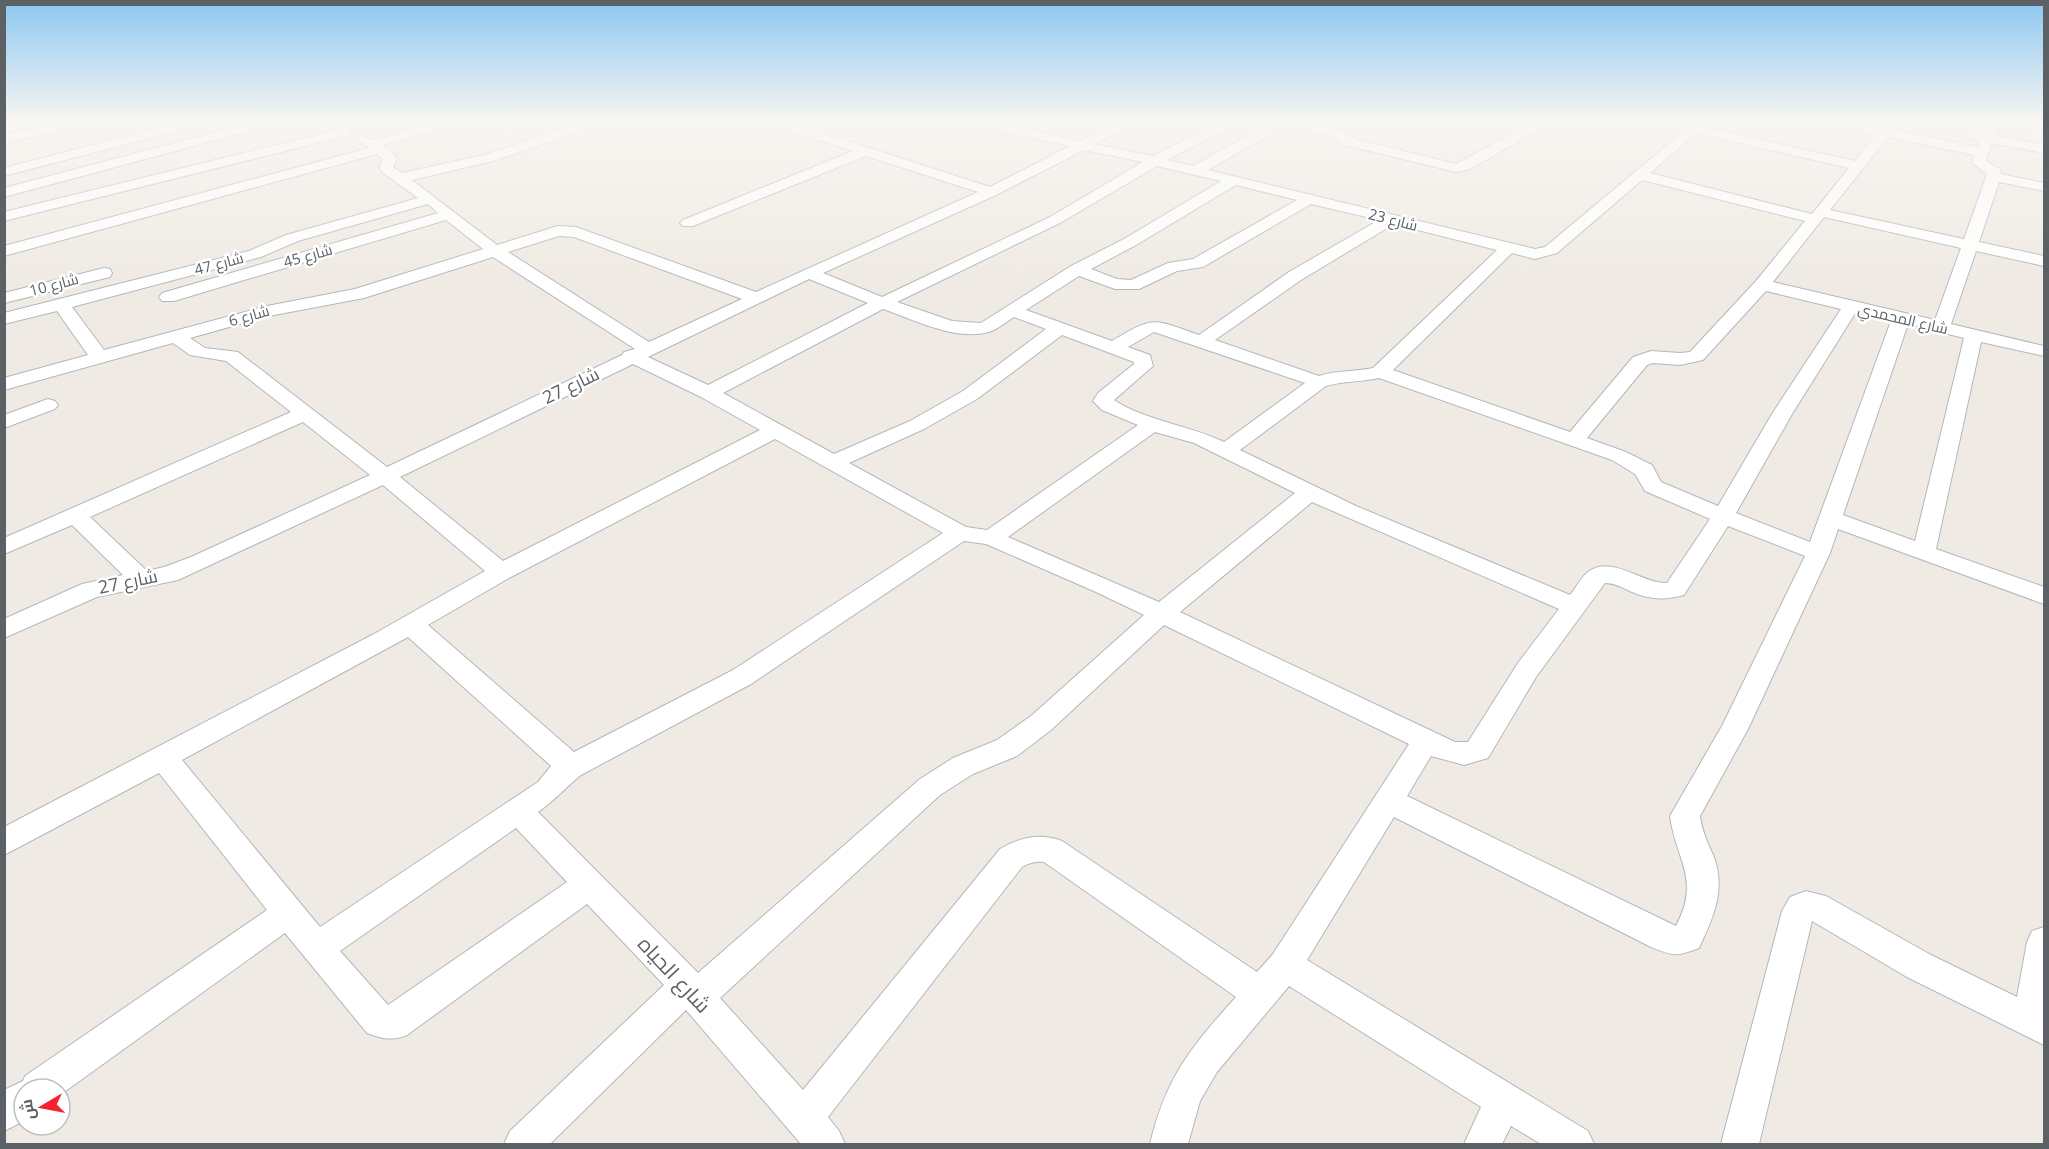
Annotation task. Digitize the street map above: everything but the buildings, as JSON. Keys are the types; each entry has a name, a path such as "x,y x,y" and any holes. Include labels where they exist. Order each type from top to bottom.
{"street":[{"path":"4,193 72,175"},
{"path":"4,217 174,175"},
{"path":"4,251 277,175"},
{"path":"395,175 494,250 639,353 960,533 991,538 1105,586 1454,754 1464,755 1478,750 1527,670 1592,582 1604,575 1661,593 1675,589 1723,516 1782,414 1851,306"},
{"path":"400,178 415,175"},
{"path":"688,222 806,175"},
{"path":"937,175 990,192"},
{"name":"شارع 27","path":"4,629 91,590 185,568 385,476 809,273 1024,175"},
{"path":"708,393 882,303 1055,220 1132,175"},
{"name":"شارع 23","path":"1211,175 1507,249 1535,254 1551,250 1639,175"},
{"path":"1639,175 1817,216 2044,261"},
{"path":"1574,440 1637,364 1651,357 1680,359 1696,356 1762,285 1852,175"},
{"path":"1941,328 1994,175"},
{"path":"1996,175 2044,187"},
{"path":"809,273 882,303 970,330 986,327 1077,270 1130,242 1234,180"},
{"name":"شارع 47","path":"4,319 255,254 292,238 430,199"},
{"path":"1077,270 1115,284 1133,285 1174,266 1197,264 1309,199"},
{"name":"شارع 45","path":"168,297 449,214"},
{"path":"1202,341 1295,276 1390,220"},
{"name":"شارع 6","path":"4,384 281,307 346,298 558,231 572,231 756,298"},
{"path":"1225,451 1319,382 1335,376 1360,377 1380,372 1507,249"},
{"name":"شارع 10","path":"4,298 104,273"},
{"name":"شارع المحمدي","path":"1762,285 2044,351"},
{"path":"62,305 100,358"},
{"path":"1013,311 1138,356 1144,363 1140,369 1107,395 1103,401 1109,406 1153,424 1201,439 1348,511 1574,606"},
{"path":"1388,800 1663,937 1675,941 1687,938 1704,898 1705,887 1702,869 1687,832 1685,816 1734,729 1818,553 1900,318"},
{"path":"1114,348 1151,326 1202,341 1319,382"},
{"path":"832,463 917,425 969,395 1060,328"},
{"path":"177,336 191,351 231,356 385,476 501,572"},
{"path":"1924,552 1973,336"},
{"path":"1380,372 1629,461 1647,473 1653,486 1662,492 1818,553"},
{"path":"4,422 48,405"},
{"path":"4,547 303,414"},
{"path":"991,538 1153,424"},
{"path":"4,842 164,758 501,572 775,431"},
{"path":"524,1144 691,992 930,787 963,766 1008,748 1041,723 1162,613 1310,492"},
{"path":"75,516 141,579"},
{"path":"1829,518 2044,596"},
{"path":"317,948 548,790 557,778 571,767 741,677 960,533"},
{"path":"409,623 571,767"},
{"path":"1168,1144 1184,1094 1204,1060 1285,965 1426,740"},
{"path":"164,758 288,913 379,1021 395,1023 589,884"},
{"name":"شارع الحياه","path":"517,810 691,992 825,1144"},
{"path":"803,1119 1011,858 1027,849 1037,847 1051,850 1260,994"},
{"path":"1740,1144 1798,910 1801,906 1807,904 1815,906 1919,966 2037,1025 2044,942"},
{"path":"55,1077 288,913"},
{"path":"1285,965 1575,1144"},
{"path":"1483,1144 1503,1101"}]}
